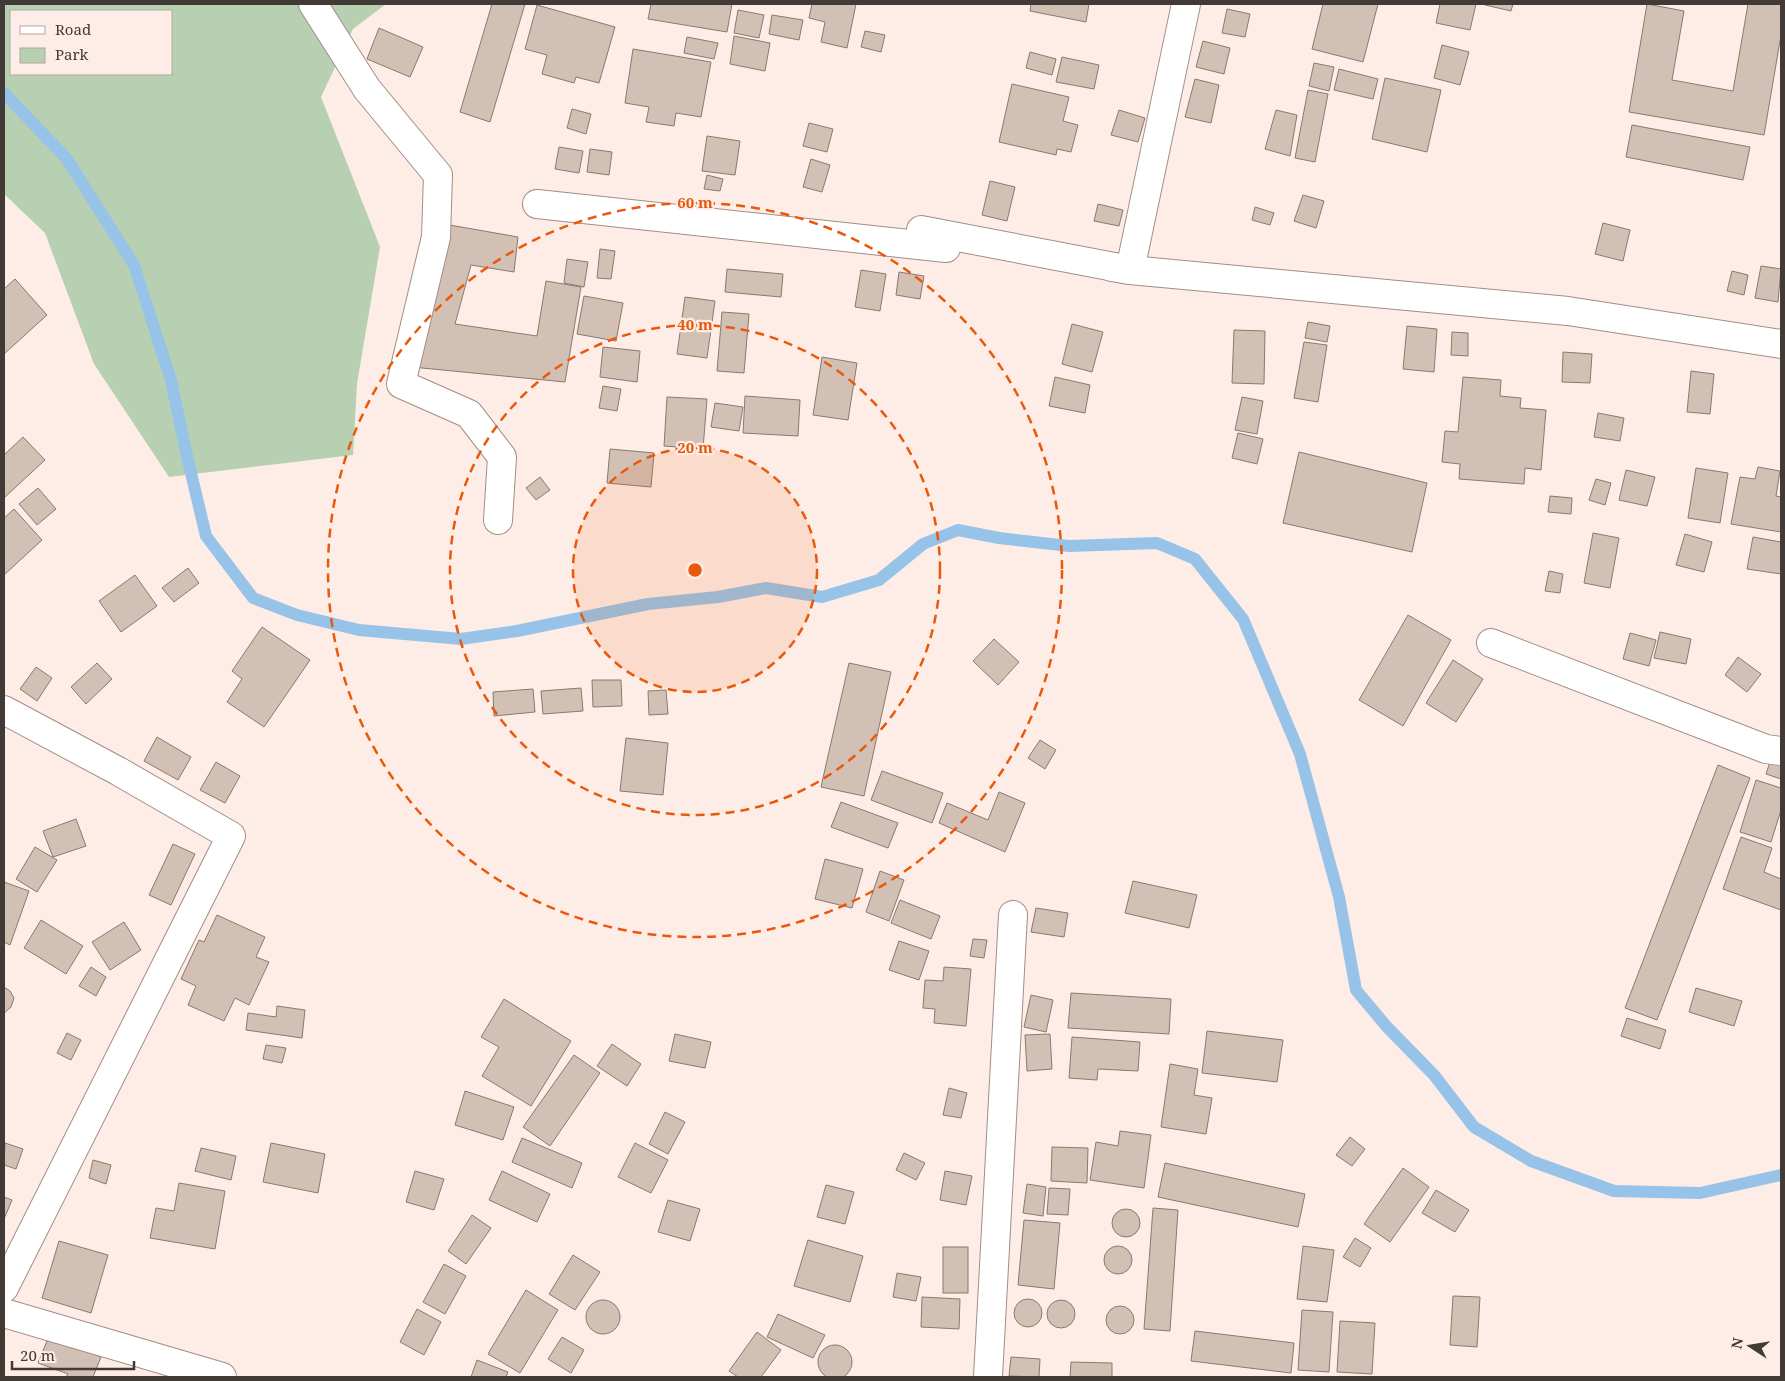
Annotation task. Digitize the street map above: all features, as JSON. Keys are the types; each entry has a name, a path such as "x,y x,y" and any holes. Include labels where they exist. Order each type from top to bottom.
{"street":[{"path":"313,4 366,88 438,175 436,237 401,384 469,414 502,457 498,520"},
{"path":"1130,270 1186,4"},
{"path":"537,204 800,231 1130,270 1568,310 1781,344"},
{"path":"921,230 1130,270"},
{"path":"1491,643 1766,749 1781,751"},
{"path":"4,710 118,771 231,836 4,1288"},
{"path":"988,1377 1013,915"},
{"path":"4,1313 222,1377"}],"green space":[{"path":"4,4 386,4 353,29 321,97 380,247 357,384 353,455 169,477 94,364 45,233 4,194"}],"building":[{"path":"492,4 525,4 490,122 460,112"},
{"path":"651,4 732,4 727,32 648,19"},
{"path":"812,4 856,4 847,48 821,42 825,22 809,18"},
{"path":"1031,4 1089,4 1086,22 1030,11"},
{"path":"1323,4 1378,4 1363,62 1312,49"},
{"path":"1440,4 1476,4 1470,30 1436,23"},
{"path":"1485,4 1513,4 1511,11"},
{"path":"1647,4 1684,11 1672,80 1733,91 1748,4 1781,4 1781,35 1764,135 1629,112"},
{"path":"537,5 615,27 599,83 576,77 574,83 542,74 547,55 525,49"},
{"path":"1227,9 1250,14 1245,37 1222,33"},
{"path":"738,10 764,15 759,38 734,33"},
{"path":"772,15 803,20 799,40 769,34"},
{"path":"379,28 423,47 410,77 367,59"},
{"path":"865,31 885,35 881,52 861,47"},
{"path":"734,36 770,43 765,71 730,64"},
{"path":"687,37 718,43 714,59 684,53"},
{"path":"1203,41 1230,48 1224,74 1196,67"},
{"path":"1442,45 1469,52 1460,85 1434,78"},
{"path":"633,49 711,62 701,117 676,113 674,126 646,122 649,107 625,103"},
{"path":"1030,52 1056,59 1052,75 1026,68"},
{"path":"1062,57 1099,65 1094,89 1056,82"},
{"path":"1314,63 1334,67 1329,91 1309,86"},
{"path":"1339,69 1378,79 1373,99 1334,90"},
{"path":"1385,78 1441,90 1427,152 1372,139"},
{"path":"1195,79 1219,85 1211,123 1185,117"},
{"path":"1012,84 1069,97 1063,121 1078,125 1071,152 1057,149 1056,155 999,142"},
{"path":"1308,90 1328,94 1315,162 1295,158"},
{"path":"572,109 591,114 586,134 567,128"},
{"path":"1119,110 1145,118 1138,142 1111,135"},
{"path":"1276,110 1297,115 1290,156 1265,149"},
{"path":"809,123 833,129 827,152 803,146"},
{"path":"1632,125 1750,147 1743,180 1626,157"},
{"path":"707,136 740,141 735,175 702,171"},
{"path":"559,147 583,151 579,173 555,169"},
{"path":"590,149 612,152 609,175 587,172"},
{"path":"811,159 830,165 822,192 803,187"},
{"path":"707,175 723,179 720,191 704,189"},
{"path":"990,181 1015,187 1007,221 982,215"},
{"path":"1303,195 1324,201 1316,228 1294,221"},
{"path":"1098,204 1123,210 1119,226 1094,221"},
{"path":"1255,207 1274,213 1270,225 1252,220"},
{"path":"1603,223 1630,230 1623,261 1595,254"},
{"path":"444,224 518,237 514,272 471,265 455,324 537,336 546,281 581,287 565,382 412,367"},
{"path":"600,249 615,251 611,279 597,278"},
{"path":"567,259 588,262 584,287 564,283"},
{"path":"1761,266 1781,269 1778,302 1755,298"},
{"path":"727,269 783,274 781,297 725,292"},
{"path":"861,270 886,274 880,311 855,307"},
{"path":"1732,271 1748,275 1744,295 1727,291"},
{"path":"899,272 924,276 920,299 896,295"},
{"path":"15,279 47,315 4,354 4,289"},
{"path":"584,296 623,303 616,341 577,334"},
{"path":"685,297 715,301 707,358 677,354"},
{"path":"722,312 749,314 744,373 717,371"},
{"path":"1308,322 1330,326 1327,342 1305,338"},
{"path":"1072,324 1103,332 1092,372 1062,364"},
{"path":"1407,326 1437,329 1434,372 1403,369"},
{"path":"1234,330 1265,331 1264,384 1232,383"},
{"path":"1452,332 1468,333 1468,356 1451,355"},
{"path":"1304,342 1327,345 1318,402 1294,398"},
{"path":"603,347 640,351 637,382 600,377"},
{"path":"1563,352 1592,354 1590,383 1562,382"},
{"path":"822,357 857,363 848,420 813,415"},
{"path":"1691,371 1714,374 1710,414 1687,412"},
{"path":"1055,377 1090,385 1085,413 1049,406"},
{"path":"1463,377 1501,380 1500,396 1521,398 1520,408 1546,410 1541,470 1525,468 1524,484 1459,479 1460,464 1442,462 1445,431 1458,432"},
{"path":"603,386 621,389 617,411 599,408"},
{"path":"745,396 800,400 798,436 743,433"},
{"path":"667,397 707,399 703,449 664,446"},
{"path":"1242,397 1263,401 1257,434 1235,430"},
{"path":"715,403 743,407 739,431 711,427"},
{"path":"1598,413 1624,418 1620,441 1594,437"},
{"path":"1238,433 1263,439 1257,464 1232,458"},
{"path":"23,437 45,460 5,497 4,455"},
{"path":"610,449 654,453 651,487 607,483"},
{"path":"1299,452 1427,483 1412,552 1283,523"},
{"path":"1758,467 1780,471 1776,496 1781,497 1781,532 1731,524 1740,477 1755,479"},
{"path":"1696,468 1728,473 1720,523 1688,518"},
{"path":"1626,470 1655,477 1647,506 1619,500"},
{"path":"540,477 550,490 536,500 526,488"},
{"path":"1596,479 1611,483 1605,505 1589,500"},
{"path":"38,488 56,509 37,525 19,504"},
{"path":"1550,496 1572,498 1571,514 1548,512"},
{"path":"14,509 42,540 4,575 4,518"},
{"path":"1593,533 1619,538 1610,588 1584,583"},
{"path":"1685,534 1712,542 1704,572 1676,565"},
{"path":"1753,537 1781,542 1781,574 1747,569"},
{"path":"188,568 199,583 174,602 162,588"},
{"path":"1549,571 1563,574 1560,593 1545,591"},
{"path":"135,575 157,606 121,632 99,601"},
{"path":"1408,615 1451,640 1403,726 1359,700"},
{"path":"262,627 310,660 264,727 227,702 242,679 232,671"},
{"path":"1660,632 1691,639 1686,664 1654,658"},
{"path":"1630,633 1656,640 1649,666 1623,659"},
{"path":"994,639 1019,662 998,685 973,661"},
{"path":"1738,657 1761,674 1747,692 1725,675"},
{"path":"1453,660 1483,679 1456,722 1426,703"},
{"path":"97,663 112,679 86,704 71,687"},
{"path":"849,663 891,672 864,796 821,787"},
{"path":"36,667 52,678 37,701 20,689"},
{"path":"592,680 621,680 622,706 593,707"},
{"path":"581,688 583,711 543,714 541,691"},
{"path":"533,689 535,712 494,716 493,692"},
{"path":"666,690 668,714 649,715 648,691"},
{"path":"157,737 191,757 178,780 144,761"},
{"path":"626,738 668,743 663,795 620,791"},
{"path":"1040,740 1056,750 1045,769 1028,758"},
{"path":"1772,756 1781,759 1781,779 1766,774"},
{"path":"216,762 240,776 225,803 200,790"},
{"path":"1718,765 1750,778 1657,1020 1625,1008"},
{"path":"882,771 943,793 932,823 871,800"},
{"path":"1756,780 1781,788 1781,810 1771,842 1740,832"},
{"path":"999,792 1025,803 1005,852 939,823 947,803 988,820"},
{"path":"841,802 898,823 888,848 831,827"},
{"path":"76,819 86,846 53,857 43,831"},
{"path":"1741,837 1772,848 1764,872 1781,879 1781,910 1723,889"},
{"path":"173,844 195,854 171,905 149,895"},
{"path":"35,847 57,860 37,892 16,879"},
{"path":"825,859 863,869 852,908 815,899"},
{"path":"880,871 904,880 889,921 866,912"},
{"path":"1133,881 1197,895 1189,928 1125,913"},
{"path":"4,882 29,891 10,945 4,942"},
{"path":"900,900 940,916 931,939 891,923"},
{"path":"1036,908 1068,913 1064,937 1031,932"},
{"path":"217,915 265,937 256,957 269,962 249,1005 235,998 224,1021 188,1005 196,986 181,979 199,940 204,942"},
{"path":"41,920 83,946 66,974 24,948"},
{"path":"124,922 141,950 110,970 92,942"},
{"path":"973,939 987,940 984,958 970,956"},
{"path":"899,941 929,951 919,980 889,970"},
{"path":"91,967 106,977 96,996 79,986"},
{"path":"944,967 971,969 966,1026 934,1023 935,1009 923,1008 925,980 943,981"},
{"path":"4,987 10,991 14,998 11,1007 4,1013"},
{"path":"1696,988 1742,1001 1734,1026 1689,1012"},
{"path":"1071,993 1171,999 1169,1034 1068,1028"},
{"path":"1031,995 1053,1000 1046,1032 1024,1027"},
{"path":"504,999 571,1041 531,1106 482,1076 499,1047 481,1037"},
{"path":"277,1006 305,1010 302,1038 246,1030 248,1013 276,1017"},
{"path":"1627,1018 1666,1030 1660,1049 1621,1036"},
{"path":"1207,1031 1283,1040 1277,1082 1202,1073"},
{"path":"67,1033 81,1040 71,1060 57,1053"},
{"path":"675,1034 711,1042 705,1068 669,1061"},
{"path":"1050,1034 1052,1069 1027,1071 1025,1035"},
{"path":"1072,1037 1140,1042 1138,1071 1098,1069 1097,1080 1069,1078"},
{"path":"612,1044 641,1064 627,1086 597,1066"},
{"path":"266,1045 286,1048 282,1063 263,1059"},
{"path":"574,1055 600,1073 550,1146 523,1127"},
{"path":"1170,1064 1198,1069 1194,1095 1212,1098 1206,1134 1161,1127"},
{"path":"949,1088 967,1093 961,1118 943,1115"},
{"path":"465,1091 514,1107 503,1140 455,1125"},
{"path":"665,1112 685,1122 668,1154 649,1144"},
{"path":"1120,1131 1151,1135 1144,1188 1090,1180 1096,1142 1118,1146"},
{"path":"1350,1137 1365,1149 1352,1166 1336,1155"},
{"path":"522,1138 582,1163 572,1188 512,1162"},
{"path":"5,1143 23,1149 16,1169 4,1165"},
{"path":"271,1143 325,1154 318,1193 263,1182"},
{"path":"635,1143 668,1160 651,1193 618,1177"},
{"path":"1052,1147 1088,1148 1087,1183 1051,1181"},
{"path":"201,1148 236,1156 231,1180 195,1171"},
{"path":"904,1153 925,1163 916,1180 896,1170"},
{"path":"93,1160 111,1165 106,1184 89,1178"},
{"path":"1165,1163 1305,1194 1298,1227 1158,1197"},
{"path":"1403,1168 1429,1187 1390,1242 1364,1224"},
{"path":"415,1171 444,1179 434,1210 406,1202"},
{"path":"502,1171 550,1194 537,1222 489,1200"},
{"path":"945,1171 972,1176 966,1205 940,1200"},
{"path":"179,1183 225,1191 215,1249 150,1238 156,1208 174,1211"},
{"path":"1027,1184 1046,1187 1043,1216 1023,1213"},
{"path":"826,1185 854,1192 845,1224 817,1217"},
{"path":"1049,1188 1070,1189 1068,1215 1047,1214"},
{"path":"1436,1190 1469,1210 1455,1232 1422,1213"},
{"path":"4,1197 12,1200 4,1219"},
{"path":"668,1200 700,1209 690,1241 658,1232"},
{"path":"1153,1208 1178,1210 1170,1331 1144,1329"},
{"path":"1126,1209 1136,1213 1140,1223 1136,1233 1126,1237 1116,1233 1112,1223 1116,1213"},
{"path":"472,1215 491,1228 466,1264 448,1251"},
{"path":"1024,1220 1060,1223 1054,1289 1018,1285"},
{"path":"1355,1238 1371,1248 1360,1267 1343,1257"},
{"path":"808,1240 863,1256 850,1302 794,1286"},
{"path":"59,1241 108,1255 91,1313 42,1298"},
{"path":"1118,1246 1128,1250 1132,1260 1128,1270 1118,1274 1108,1270 1104,1260 1108,1250"},
{"path":"1303,1246 1334,1250 1327,1302 1297,1299"},
{"path":"943,1247 968,1247 968,1293 943,1293"},
{"path":"573,1255 600,1272 575,1310 549,1294"},
{"path":"444,1264 466,1276 445,1314 423,1302"},
{"path":"897,1273 921,1277 916,1301 893,1297"},
{"path":"526,1290 558,1310 520,1373 488,1354"},
{"path":"1453,1296 1480,1297 1477,1347 1450,1345"},
{"path":"922,1297 960,1299 959,1329 921,1327"},
{"path":"1028,1299 1038,1303 1042,1313 1038,1323 1028,1327 1018,1323 1014,1313 1018,1303"},
{"path":"603,1300 610,1301 615,1305 619,1310 619,1324 615,1329 610,1333 603,1334 596,1333 591,1329 587,1324 586,1317 587,1310 591,1305 596,1301"},
{"path":"1061,1300 1071,1304 1075,1314 1071,1324 1061,1328 1051,1324 1047,1314 1051,1304"},
{"path":"1120,1306 1130,1310 1134,1320 1130,1330 1120,1334 1110,1330 1106,1320 1110,1310"},
{"path":"417,1309 441,1322 424,1355 400,1342"},
{"path":"1302,1310 1333,1312 1329,1372 1298,1370"},
{"path":"778,1314 825,1335 813,1358 767,1337"},
{"path":"1340,1321 1375,1323 1372,1374 1337,1372"},
{"path":"1195,1331 1294,1343 1291,1373 1191,1361"},
{"path":"757,1332 781,1350 761,1377 738,1377 729,1371"},
{"path":"49,1336 101,1357 93,1377 66,1377 68,1374 38,1363"},
{"path":"562,1337 584,1350 571,1373 548,1359"},
{"path":"835,1345 842,1346 847,1350 851,1355 851,1369 847,1374 842,1378 835,1379 828,1378 823,1374 819,1369 818,1362 819,1355 823,1350 828,1346"},
{"path":"1011,1357 1040,1359 1039,1377 1009,1376"},
{"path":"477,1360 508,1372 506,1377 471,1377"},
{"path":"1071,1362 1112,1363 1112,1377 1070,1377"}],"waterway":[{"path":"4,93 67,159 134,265 171,380 206,536 253,598 297,615 359,630 461,639 517,631 648,604 718,597 766,588 822,597 879,580 923,544 958,530 999,538 1069,546 1157,543 1195,559 1243,619 1300,754 1339,897 1356,990 1387,1027 1434,1075 1474,1127 1531,1161 1614,1191 1700,1193 1781,1175"}]}
